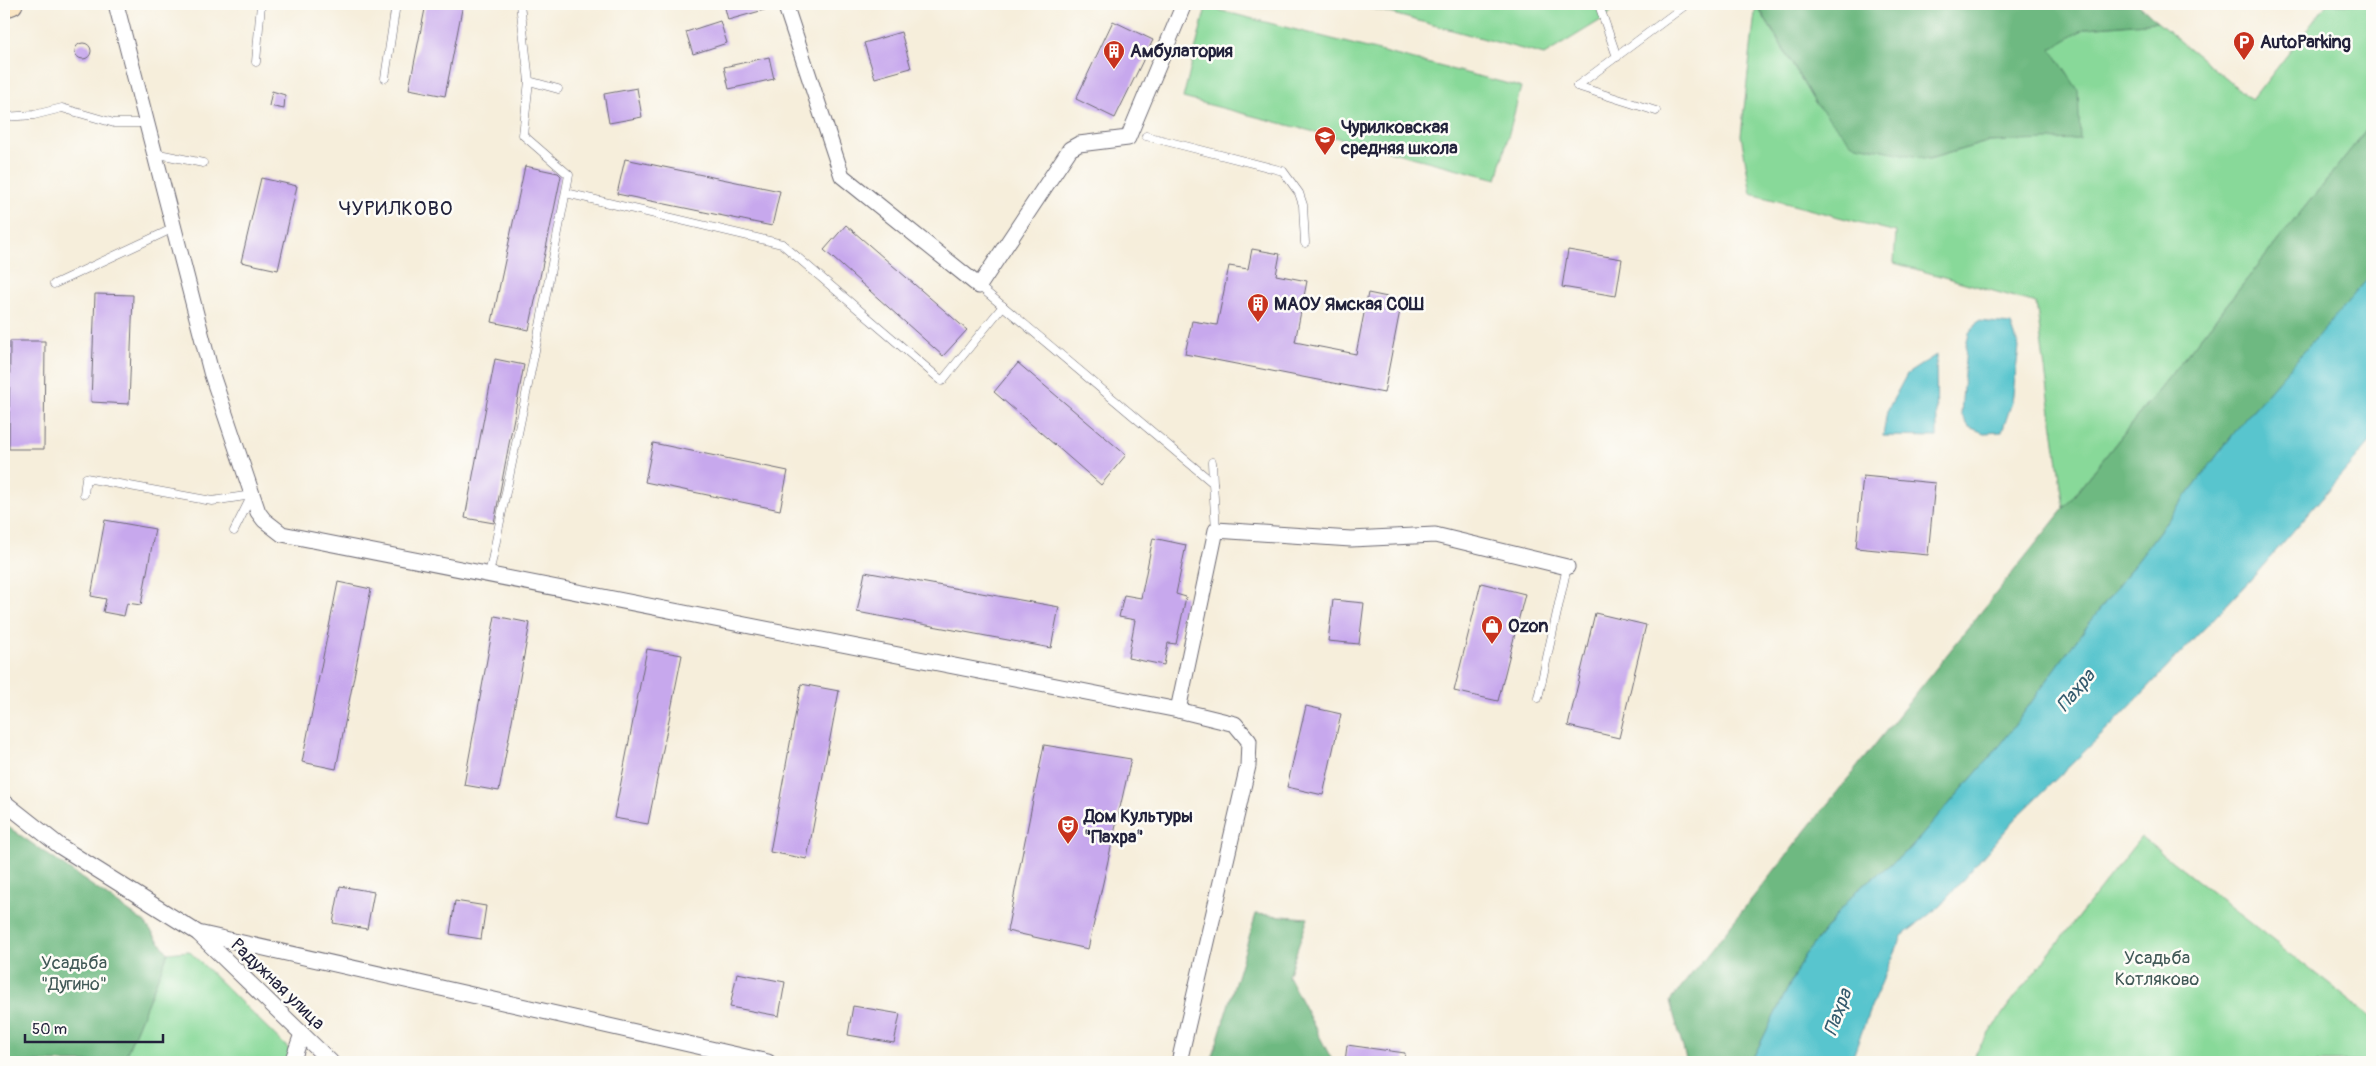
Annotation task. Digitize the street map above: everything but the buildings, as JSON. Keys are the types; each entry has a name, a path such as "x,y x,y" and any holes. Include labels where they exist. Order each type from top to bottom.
{"street":[{"path":"4,7 12,4"},
{"path":"116,4 211,372 252,495 264,520 282,534 1178,710 1235,724 1249,741 1248,766 1179,1062"},
{"path":"785,4 842,176 979,286 1070,149 1079,144 1128,138 1184,4"},
{"path":"1178,710 1216,530 1351,539 1435,535 1567,567"},
{"path":"4,802 61,847 198,933 768,1062"},
{"name":"Радужная улица","path":"198,933 331,1062"},
{"path":"292,1062 302,1034"}],"lane":[{"path":"256,62 261,4"},
{"path":"385,78 396,4"},
{"path":"489,575 569,175 523,135 529,81 520,4"},
{"path":"1602,4 1600,8 1617,57"},
{"path":"1656,111 1577,86 1688,4"},
{"path":"529,81 558,89"},
{"path":"4,117 34,116 62,108 114,123 147,123"},
{"path":"1146,136 1283,171 1299,193 1303,205 1305,243"},
{"path":"154,153 203,163"},
{"path":"566,193 782,244 942,381 1003,306"},
{"path":"54,284 174,228"},
{"path":"979,286 1213,483"},
{"path":"1212,462 1216,530"},
{"path":"84,494 86,478 212,501 252,495"},
{"path":"234,531 252,495"},
{"path":"1538,698 1567,567"}],"green space":[{"path":"1356,4 1621,4 1601,20 1544,55"},
{"path":"1756,4 1815,103 1929,159 1987,142 2023,140 2078,90 2050,49 2086,28 2157,22 2252,100 2327,4 2372,4 2372,123 2064,508 2036,303 1894,263 1896,232 1751,194 1741,135"},
{"path":"1757,4 2138,4 2157,22 2086,28 2051,49 2078,90 2080,139 1987,142 1929,159 1852,144 1815,103"},
{"path":"1206,7 1521,87 1497,179 1183,98"},
{"path":"2372,123 2372,274 2244,420 2066,654 2002,743 1910,849 1856,891 1804,956 1751,1062 1687,1062 1670,1001"},
{"name":"Усадьба \"Дугино\"","path":"4,824 144,922 168,953 123,1062 4,1062"},
{"name":"Усадьба Котляково","path":"2141,837 2372,1018 2372,1062 1969,1062 2008,1006"},
{"path":"1256,914 1308,918 1288,976 1333,1062 1211,1062"},
{"path":"189,951 302,1062 123,1062 168,953"}],"water":[{"name":"Пахра","path":"2372,274 2372,440 2255,575 2119,718 2018,816 1941,905 1902,936 1870,1009 1851,1062 1751,1062 1804,956 1856,891 1910,849 2002,743 2066,654 2244,420"},
{"path":"1978,321 2011,324 2019,347 2012,402 2002,432 1984,433 1969,427 1961,414 1966,346 1969,334"},
{"path":"1936,355 1937,437 1883,436 1887,411 1907,374"}],"place":[{"name":"AutoParking","path":"2244,61"},
{"name":"Амбулатория","path":"1114,70"},
{"name":"Чурилковская средняя школа","path":"1325,156"},
{"name":"МАОУ Ямская СОШ","path":"1258,323"},
{"name":"Ozon","path":"1492,645"},
{"name":"Дом Культуры \"Пахра\"","path":"1068,845"}],"district":[{"name":"ЧУРИЛКОВО","path":"396,208"}]}
